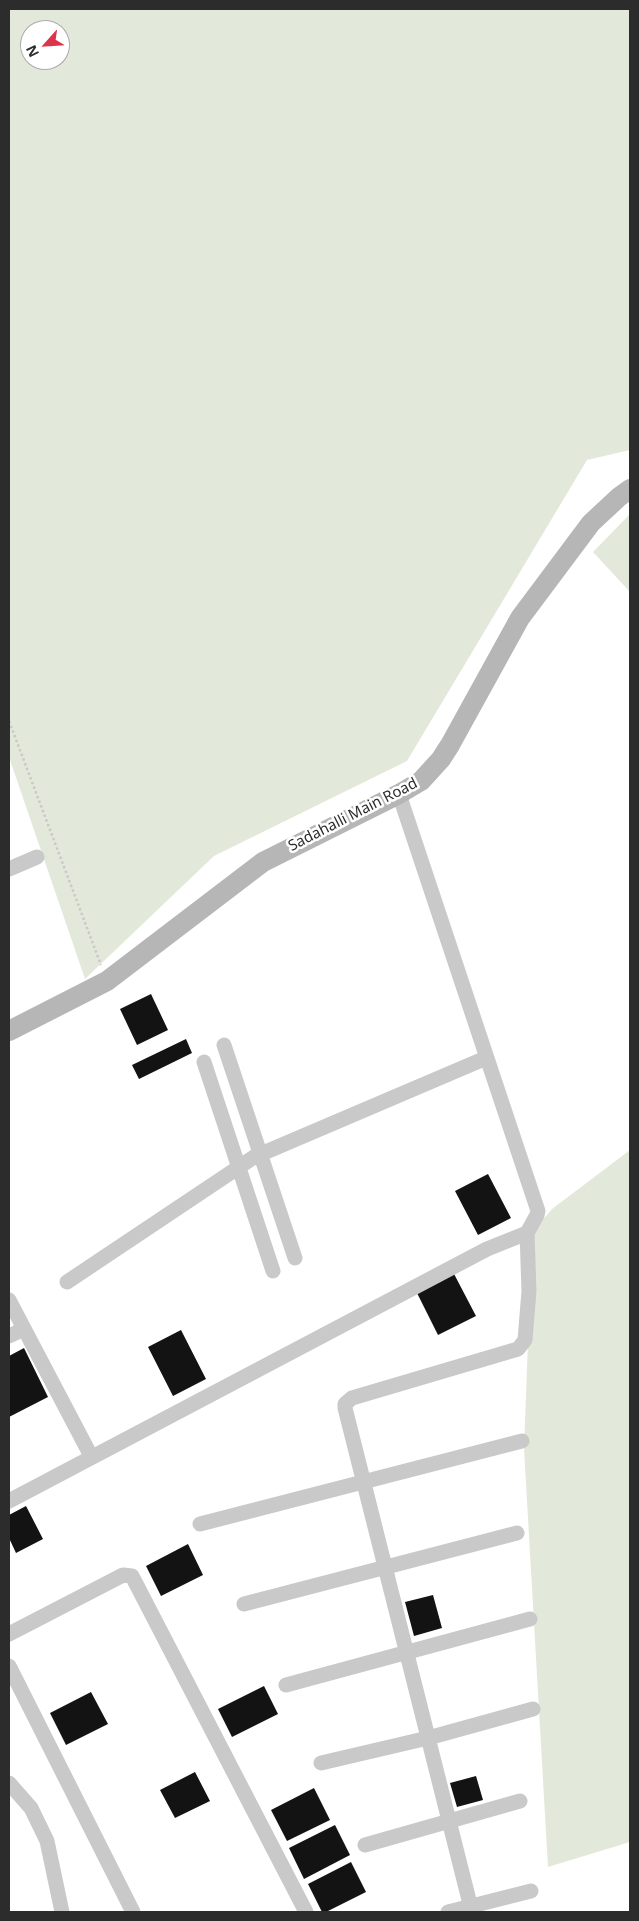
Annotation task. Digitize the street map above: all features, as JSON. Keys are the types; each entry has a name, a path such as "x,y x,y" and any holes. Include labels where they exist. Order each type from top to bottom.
{"street":[{"name":"Sadahalli Main Road","path":"9,1031 107,981 263,862 421,781 442,759 520,618 590,523 619,497 630,490"},
{"path":"398,794 538,1211 527,1233 529,1291 525,1340 522,1345 512,1351 348,1400 345,1408 471,1910"},
{"path":"9,869 37,858"},
{"path":"224,1045 295,1258"},
{"path":"67,1282 260,1154 486,1058"},
{"path":"204,1062 273,1271"},
{"path":"9,1501 91,1456 479,1254 527,1233"},
{"path":"9,1300 91,1456"},
{"path":"9,1336 24,1329"},
{"path":"200,1524 522,1441"},
{"path":"244,1604 517,1533"},
{"path":"9,1634 122,1575 132,1576 306,1912"},
{"path":"286,1685 530,1619"},
{"path":"9,1666 133,1912"},
{"path":"321,1763 428,1738 533,1709"},
{"path":"9,1783 31,1808 47,1841 62,1912"},
{"path":"365,1845 520,1802"},
{"path":"448,1912 471,1910 531,1891"}],"path":[{"path":"9,721 107,981"}],"green space":[{"path":"9,9 630,9 630,450 587,460 407,761 214,856 85,979 9,757"},
{"path":"630,514 630,592 593,552"},
{"path":"630,1150 630,1842 548,1867 524,1449 532,1232 552,1209"}],"building":[{"path":"151,994 168,1030 137,1045 120,1009"},
{"path":"186,1039 192,1053 139,1079 132,1065"},
{"path":"488,1174 511,1218 478,1235 455,1191"},
{"path":"453,1272 476,1316 438,1335 416,1291"},
{"path":"181,1330 206,1379 173,1396 148,1347"},
{"path":"24,1348 48,1397 9,1417 9,1356"},
{"path":"26,1506 43,1539 16,1553 9,1538 9,1515"},
{"path":"188,1544 203,1575 161,1596 146,1566"},
{"path":"433,1595 442,1628 414,1636 405,1602"},
{"path":"264,1686 278,1714 232,1737 218,1709"},
{"path":"91,1692 108,1724 66,1745 50,1713"},
{"path":"195,1772 210,1801 175,1818 160,1790"},
{"path":"476,1776 483,1800 457,1807 450,1783"},
{"path":"314,1788 330,1820 287,1841 271,1810"},
{"path":"335,1825 350,1855 304,1879 289,1848"},
{"path":"351,1862 366,1892 326,1912 322,1912 308,1884"}]}
